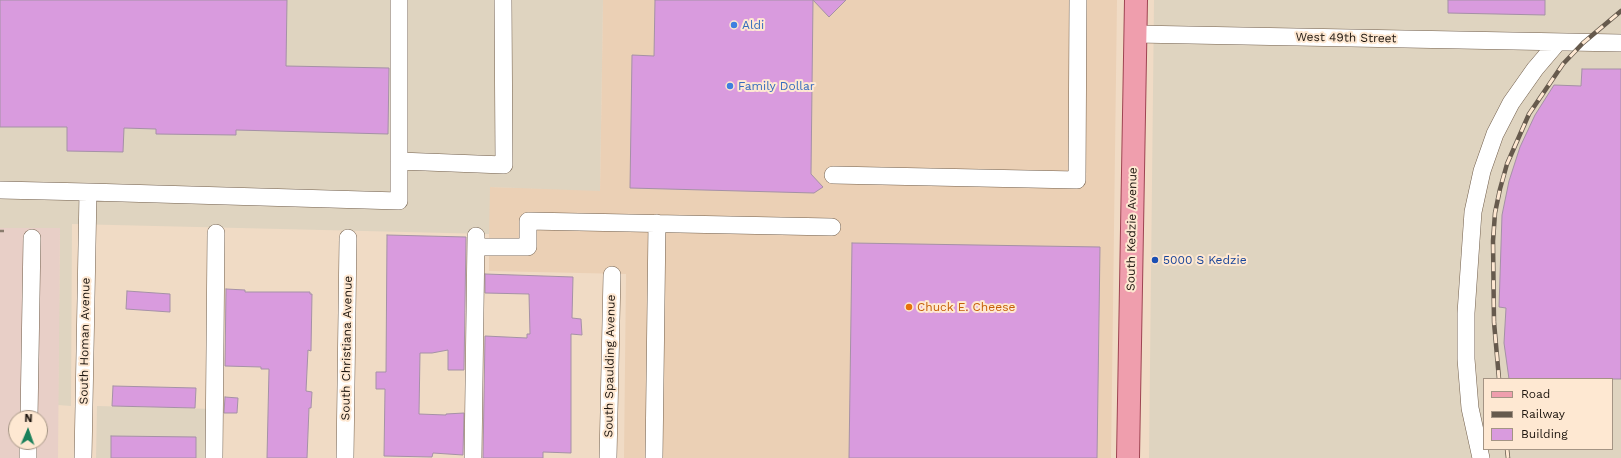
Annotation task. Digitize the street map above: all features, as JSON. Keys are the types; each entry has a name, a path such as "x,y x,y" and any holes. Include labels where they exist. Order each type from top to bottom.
{"main road":[{"name":"South Kedzie Avenue","path":"1128,458 1136,0"}],"street":[{"path":"0,190 399,201 400,0"},
{"path":"399,161 504,165 503,0"},
{"path":"833,175 1076,180 1078,0"},
{"name":"West 49th Street","path":"1135,34 1621,43"},
{"path":"1481,458 1470,408 1466,359 1466,306 1473,212 1482,171 1495,134 1511,103 1535,69 1558,42"},
{"name":"South Homan Avenue","path":"83,458 88,192"},
{"path":"473,458 476,241 528,248 528,221 832,227"},
{"path":"654,458 657,223"},
{"path":"214,458 216,233"},
{"path":"28,410 32,238"},
{"name":"South Christiana Avenue","path":"345,458 348,238"},
{"name":"South Spaulding Avenue","path":"608,458 612,275"}],"path":[{"path":"0,231 5,231"}],"shaded area":[{"path":"0,0 603,0 600,191 490,187 489,234 72,224 71,406 58,405 60,228 0,228"},
{"path":"603,0 1117,0 1111,458 624,458 626,274 489,271 489,187 600,190"},
{"path":"1154,0 1621,0 1621,458 1149,458"},
{"path":"0,228 60,228 58,458 0,458"},
{"path":"97,406 214,409 214,458 96,458"}],"building":[{"path":"0,0 287,0 286,66 389,68 388,134 236,130 236,135 156,134 156,129 124,128 123,152 67,151 67,127 0,127"},
{"path":"655,0 813,0 811,174 823,187 814,193 630,188 632,55 654,56"},
{"path":"813,0 846,0 829,17"},
{"path":"1448,0 1545,0 1545,15 1448,13"},
{"path":"1582,69 1621,69 1621,379 1509,378 1504,343 1506,308 1499,307 1502,215 1509,181 1520,147 1535,115 1554,85 1581,86"},
{"path":"387,235 466,237 464,370 448,370 448,350 432,353 420,353 419,414 446,415 464,413 463,455 433,453 432,457 384,456 385,389 376,389 376,372 386,372"},
{"path":"852,243 1100,247 1097,458 849,458"},
{"path":"485,274 573,277 572,318 581,319 582,335 571,334 571,453 543,452 543,458 483,458 485,336 527,338 527,334 530,334 529,294 485,293"},
{"path":"226,289 245,290 245,292 310,292 310,294 312,294 311,351 308,350 306,391 312,392 311,408 309,408 307,458 267,458 269,369 261,369 261,367 225,366"},
{"path":"127,291 170,294 170,312 126,309"},
{"path":"113,386 196,388 195,408 112,406"},
{"path":"225,397 238,398 237,413 224,413"},
{"path":"111,436 196,437 196,458 111,458"}],"railway":[{"path":"1499,378 1494,322 1493,241 1495,213 1507,164 1529,114 1563,64 1583,43 1621,11"},
{"path":"1507,450 1508,458"}],"place":[{"name":"Aldi","path":"734,25"},
{"name":"Family Dollar","path":"730,86"},
{"name":"5000 S Kedzie","path":"1155,260"},
{"name":"Chuck E. Cheese","path":"909,307"}]}
